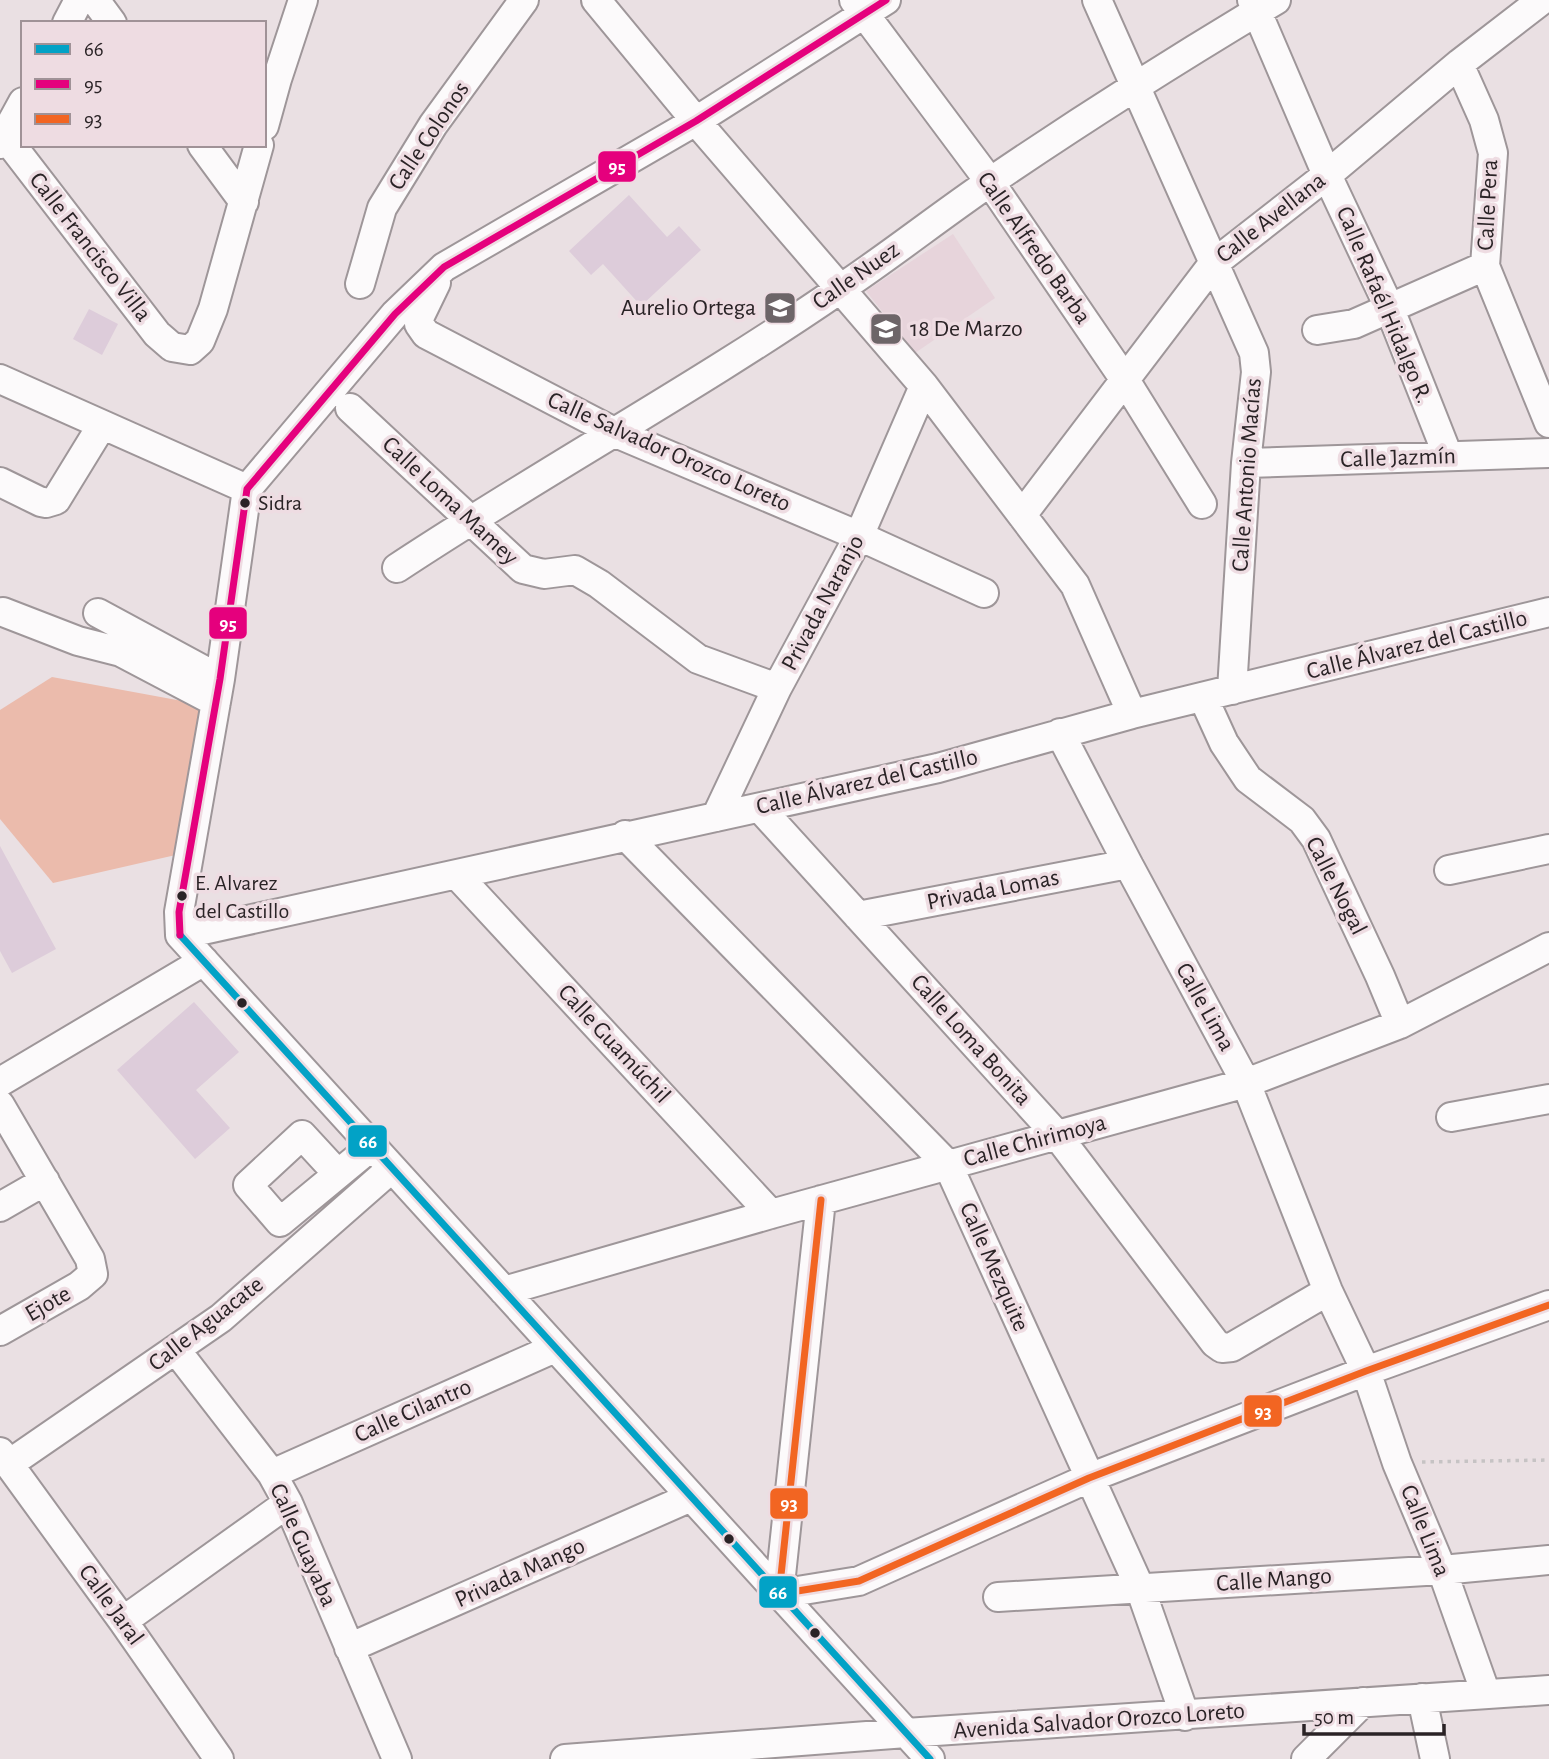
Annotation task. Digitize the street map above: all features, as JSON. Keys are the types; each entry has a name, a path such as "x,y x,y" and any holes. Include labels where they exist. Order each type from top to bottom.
{"street":[{"path":"67,21 79,0"},
{"path":"96,0 111,21"},
{"path":"266,119 303,0"},
{"name":"Calle Colonos","path":"359,284 382,208 433,125 524,0"},
{"path":"596,0 695,121 924,386 1075,585 1132,714"},
{"name":"Calle Antonio Macías","path":"1097,0 1254,353 1256,372 1246,463 1232,690"},
{"name":"Calle Avellana","path":"1022,515 1213,264 1542,0"},
{"name":"Calle Nuez","path":"397,568 839,290 990,182 1262,4"},
{"name":"Calle Rafaél Hidalgo R.","path":"1262,4 1327,175 1389,307 1448,456"},
{"path":"868,5 695,121 444,267 395,314 247,489 218,690 179,912 180,935 930,1759"},
{"name":"Calle Alfredo Barba","path":"868,5 1125,380 1202,504"},
{"name":"Calle Pera","path":"1459,64 1484,120 1493,153 1485,266 1549,423"},
{"path":"1,137 21,105"},
{"name":"Calle Francisco Villa","path":"1,137 157,334 172,347 190,350 200,341 213,309 244,202"},
{"path":"203,147 244,202"},
{"path":"244,202 258,147"},
{"path":"1317,330 1354,324 1485,266"},
{"name":"Calle Salvador Orozco Loreto","path":"444,267 420,316 419,324 422,330 615,433 859,536 984,593"},
{"path":"0,379 247,489"},
{"name":"Privada Naranjo","path":"716,817 777,688 859,536 924,386"},
{"name":"Calle Loma Mamey","path":"350,408 523,569 544,574 575,570 599,584 698,659 777,688"},
{"path":"0,482 41,502 56,500 102,425"},
{"name":"Calle Jazmín","path":"1246,463 1549,453"},
{"path":"3,612 78,642 121,652 218,690"},
{"name":"Calle Álvarez del Castillo","path":"180,935 938,768 1132,714 1549,612"},
{"path":"97,613 218,690"},
{"name":"Calle Nogal","path":"1203,697 1224,743 1248,779 1302,820 1315,839 1400,1024"},
{"name":"Calle Lima","path":"1060,733 1246,1083 1328,1291 1366,1371 1397,1463 1442,1570 1486,1694"},
{"name":"Calle Loma Bonita","path":"760,808 1057,1135 1215,1343 1223,1348 1232,1347 1328,1291"},
{"name":"Calle Mezquite","path":"625,835 948,1165 1140,1588 1185,1716"},
{"path":"1449,870 1549,849"},
{"name":"Privada Lomas","path":"858,916 1128,864"},
{"name":"Calle Guamúchil","path":"457,875 771,1214"},
{"name":"Calle Chirimoya","path":"504,1292 771,1214 1246,1083 1400,1024 1549,947"},
{"path":"0,1082 204,961"},
{"path":"1451,1117 1549,1099"},
{"path":"0,1104 45,1181 0,1207"},
{"path":"338,1174 372,1146"},
{"name":"Calle Aguacate","path":"6,1469 221,1318 392,1168"},
{"name":"Ejote","path":"0,1331 79,1286 93,1274 90,1259 45,1181"},
{"path":"779,1594 821,1200"},
{"path":"779,1594 859,1581 1089,1478 1366,1371 1549,1305"},
{"name":"Calle Cilantro","path":"271,1474 555,1348"},
{"name":"Calle Guayaba","path":"176,1350 271,1474 288,1503 397,1759"},
{"name":"Calle Jaral","path":"6,1469 123,1621 219,1759"},
{"name":"Privada Mango","path":"349,1648 691,1497"},
{"path":"123,1621 288,1503"},
{"name":"Calle Mango","path":"998,1597 1442,1570 1549,1560"},
{"name":"Avenida Salvador Orozco Loreto","path":"565,1759 768,1751 906,1733 1549,1690"},
{"path":"1422,1698 1436,1759"},
{"path":"1306,1759 1363,1702"}],"path":[{"path":"1397,1463 1549,1460"}],"shaded area":[{"path":"953,234 995,298 915,353 866,291"},
{"path":"52,677 204,705 180,854 53,883 0,819 0,710"}],"building":[{"path":"629,195 667,237 679,226 701,250 641,306 603,264 591,275 569,251"},
{"path":"89,309 118,324 102,355 73,339"},
{"path":"0,846 56,949 12,973 0,951"},
{"path":"194,1002 239,1052 196,1090 230,1128 195,1159 117,1070"}],"transit line":[{"name":"95","path":"180,935 179,912 220,679 247,489 395,314 444,267 696,121 886,0"},
{"name":"66","path":"180,935 930,1759"},
{"name":"93","path":"821,1200 779,1594 859,1581 1089,1478 1366,1371 1549,1305"}],"place":[{"name":"Aurelio Ortega","path":"780,308"},
{"name":"18 De Marzo","path":"886,329"},
{"name":"Sidra","path":"245,503"},
{"name":"E. Alvarez del Castillo","path":"182,896"}]}
